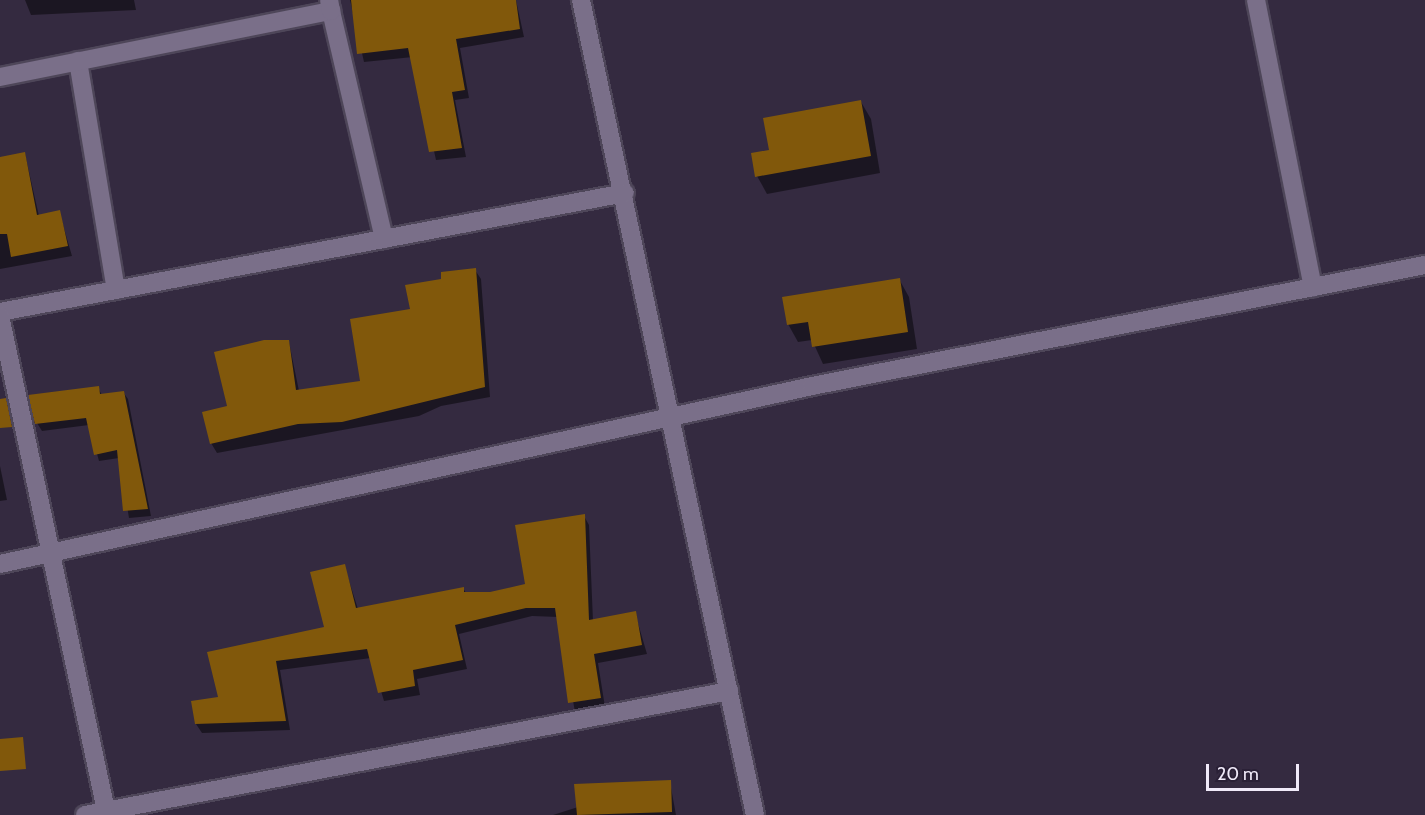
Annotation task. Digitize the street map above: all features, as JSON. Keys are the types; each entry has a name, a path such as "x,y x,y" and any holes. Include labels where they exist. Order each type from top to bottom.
{"street":[{"path":"581,0 625,193 668,418 755,815"},
{"path":"1256,0 1313,286"},
{"path":"0,77 330,5 384,239"},
{"path":"78,61 116,290"},
{"path":"107,813 49,553 0,314 625,193"},
{"path":"0,564 668,418 1425,265"},
{"path":"85,815 107,813 729,691"}],"building":[{"path":"351,0 516,0 520,29 456,39 465,90 452,92 462,148 429,152 408,48 357,54"},
{"path":"861,100 871,156 755,177 751,153 769,150 763,118"},
{"path":"25,152 37,215 60,210 68,246 11,257 7,234 0,234 0,157"},
{"path":"476,268 485,387 342,422 298,424 210,444 202,412 227,406 214,352 264,340 289,340 296,390 360,381 350,319 410,309 405,285 441,279 441,272"},
{"path":"900,278 908,332 812,347 808,322 787,325 782,297"},
{"path":"99,386 100,394 124,391 148,509 123,511 117,450 94,455 86,418 35,424 28,395"},
{"path":"6,398 12,427 0,428 0,399"},
{"path":"585,514 589,620 636,611 642,645 594,654 601,698 568,703 555,608 526,608 455,625 463,660 413,670 415,686 378,693 367,649 276,661 286,721 195,724 191,701 218,697 207,652 324,627 310,572 345,564 356,608 464,587 464,592 490,592 525,584 515,525"},
{"path":"23,737 26,769 0,771 0,739"},
{"path":"671,780 672,812 577,815 574,784"}]}
